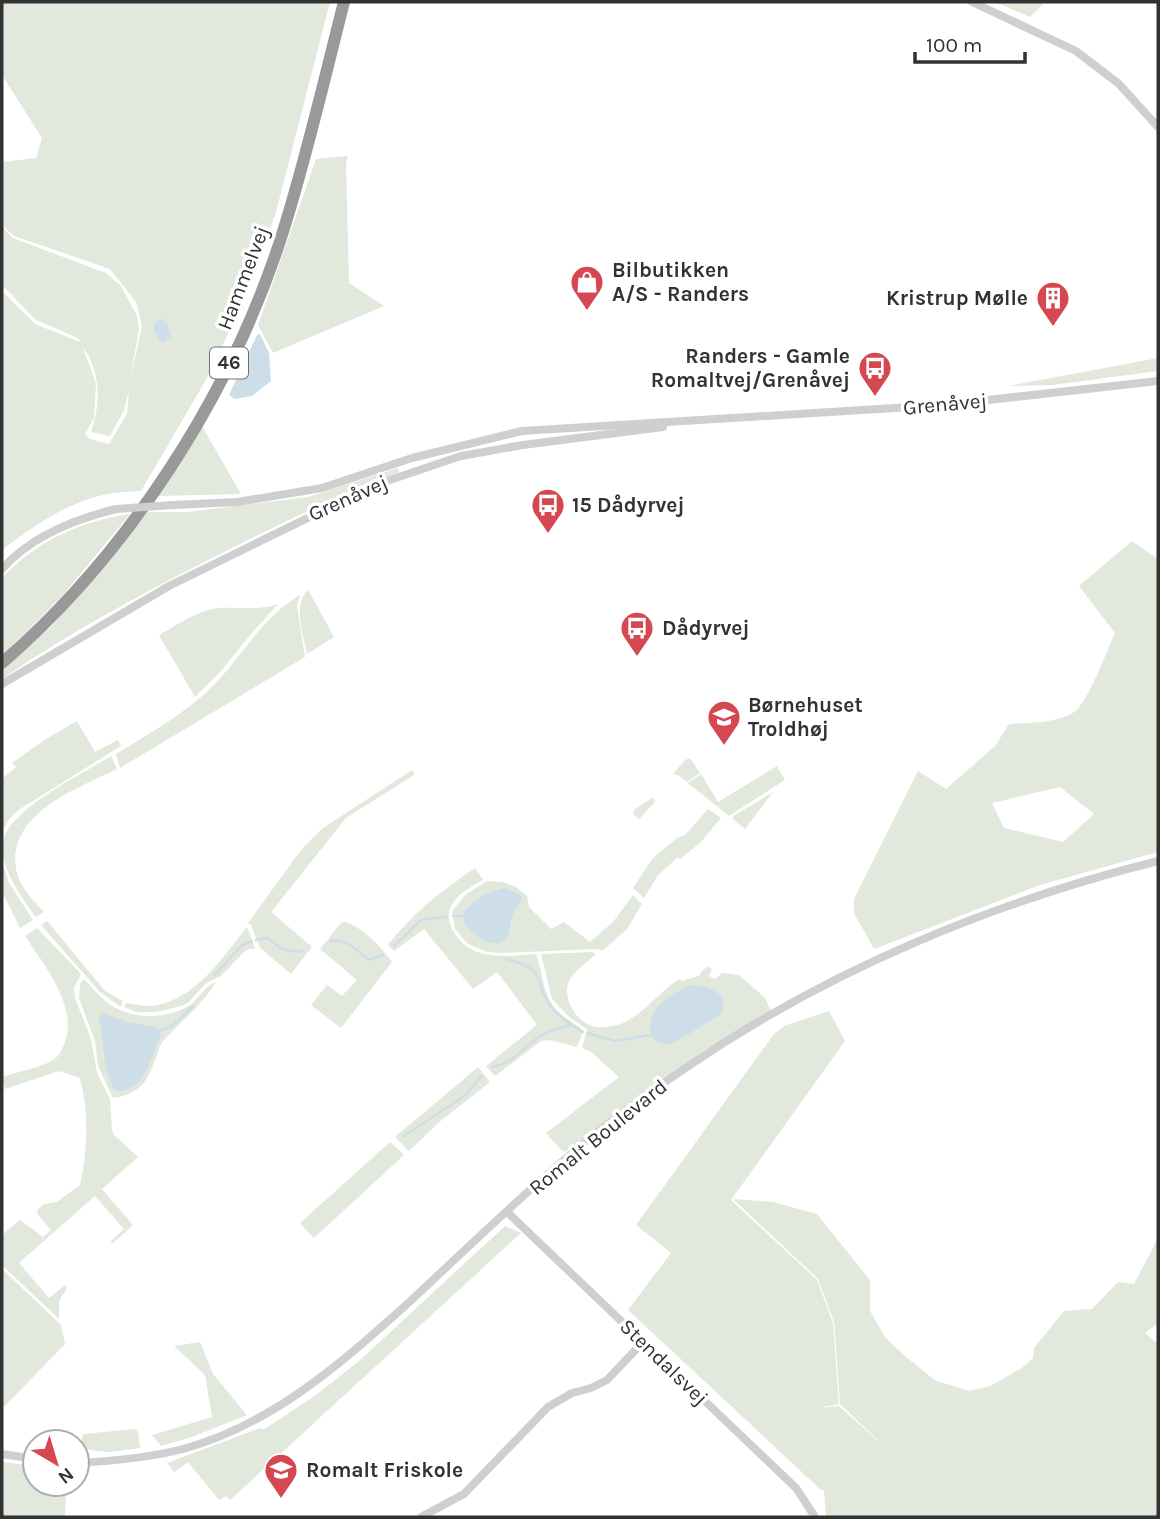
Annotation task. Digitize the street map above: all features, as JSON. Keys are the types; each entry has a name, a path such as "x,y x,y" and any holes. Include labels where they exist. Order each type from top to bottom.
{"highway":[{"name":"Hammelvej","path":"2,663 41,628 136,516 197,423 229,363 258,302 281,239 344,2"}],"street":[{"path":"972,2 1084,57 1119,84 1158,127"},
{"name":"Grenåvej","path":"2,569 52,531 80,519 116,509 237,502 323,488 423,455 522,432 943,405 1158,381"},
{"name":"Grenåvej","path":"2,684 169,586 335,503 410,472 461,456 523,444 731,419"},
{"name":"Romalt Boulevard","path":"91,1462 132,1460 186,1448 240,1427 320,1380 564,1160 691,1064 749,1027 843,976 925,938 1016,903 1158,860"},
{"name":"Stendalsvej","path":"508,1212 796,1488 816,1517"},
{"path":"421,1517 464,1494 548,1407 572,1393 607,1381 643,1342"},
{"path":"2,1454 21,1457"}],"shaded area":[{"path":"2,2 330,2 276,212 247,293 207,378 141,491 108,494 75,504 37,525 2,550 2,291 35,324 80,342 78,338 36,320 2,285 2,227 13,238 106,273 121,286 137,316 139,329 130,381 142,326 136,302 110,269 14,236 2,225 2,162 36,158 42,138 2,75","holes":["83,347 96,377 98,399 94,421 91,432 110,436 124,410 129,390 127,414 109,444 90,439 85,434 94,418 96,384"]},
{"path":"995,2 1045,2 1030,17"},
{"path":"348,156 349,283 384,306 273,353 258,325 316,159"},
{"path":"161,319 167,323 171,337 162,343 153,329 155,322"},
{"path":"260,334 269,353 271,381 252,396 235,399 229,395 257,335"},
{"path":"1158,358 1158,371 1053,385 1008,386"},
{"path":"202,426 241,494 157,496"},
{"path":"398,468 399,472 295,517 145,593 58,642 2,679 2,671 52,626 148,512 187,512 308,497"},
{"path":"130,514 63,595 2,656 2,578 29,553 60,535 94,522"},
{"path":"1132,541 1158,559 1158,852 1040,885 874,949 854,913 854,899 918,771 946,789 995,746 1009,724 1043,722 1068,716 1085,698 1115,633 1079,586","holes":["1060,787 1094,814 1063,842 1004,828 992,803"]},
{"path":"308,590 334,637 307,654 300,612 303,596"},
{"path":"300,595 297,606 305,657 120,768 116,754 167,722 203,695 225,673 264,625"},
{"path":"278,604 195,697 159,635 211,609 256,608"},
{"path":"77,721 95,752 118,740 121,746 20,809 9,819 2,832 2,779 16,767 12,763"},
{"path":"111,756 117,769 45,808 31,821 20,837 15,856 18,877 44,912 36,917 13,883 5,863 3,843 7,831 31,806"},
{"path":"690,758 700,773 687,782 673,774"},
{"path":"777,766 785,780 729,816 688,783 701,774 718,802"},
{"path":"412,770 414,775 346,818 271,912 312,947 291,974 260,948 248,923 301,850 323,828"},
{"path":"773,792 745,829 732,818 735,815"},
{"path":"652,798 655,802 639,819 633,814 635,809"},
{"path":"708,809 721,818 700,843 680,859 678,857 658,875 644,898 633,888 652,859 677,838 685,835"},
{"path":"2,862 9,883 33,920 20,928 2,891"},
{"path":"475,868 483,880 462,893 451,907 449,915 453,932 473,950 488,955 536,954 550,1001 561,1014 583,1031 577,1047 550,1040 541,1041 495,1076 486,1066 537,1025 497,972 473,989 424,929 394,951 388,945 429,903"},
{"path":"487,881 516,887 527,896 529,907 551,929 564,922 590,942 613,922 633,895 642,904 627,929 602,951 487,952 468,944 455,929 452,911 465,895"},
{"path":"505,888 520,895 522,900 512,917 508,936 498,943 485,941 465,925 463,913 482,897"},
{"path":"47,921 105,991 123,1001 121,1007 99,991 41,925"},
{"path":"342,922 362,931 392,962 341,1028 311,1005 327,985 342,996 357,980 320,949"},
{"path":"247,927 255,948 246,950 221,976 206,983 189,1002 157,1012 136,1012 124,1007 126,1003 158,1005 185,994 208,974"},
{"path":"37,928 81,974 74,988 75,998 91,1039 97,1073 110,1099 112,1130 138,1157 102,1189 133,1225 112,1244 111,1241 124,1229 95,1196 19,1263 49,1298 65,1285 67,1288 59,1301 59,1319 2,1265 2,1235 20,1220 43,1237 51,1230 37,1214 38,1209 44,1204 57,1202 80,1185 85,1158 86,1118 80,1078 59,1071 5,1089 2,1077 53,1060 61,1051 67,1033 67,1018 58,989 25,936"},
{"path":"541,954 596,954 574,974 567,988 573,1010 589,1025 602,1027 623,1023 638,1014 679,979 682,981 701,975 708,966 712,969 709,976 715,979 722,973 739,975 765,998 771,1011 707,1049 565,1152 546,1133 619,1077 591,1052 582,1048 587,1029 569,1017 552,999"},
{"path":"84,979 101,997 121,1011 152,1016 182,1009 216,982 162,1042 145,1082 129,1094 113,1098 98,1066 95,1041 79,998 80,984"},
{"path":"690,985 709,988 720,995 724,1006 722,1013 674,1043 659,1043 651,1034 653,1015 664,1001"},
{"path":"829,1011 845,1041 731,1200 817,1280 833,1323 839,1404 818,1408 839,1406 888,1450 840,1404 834,1322 818,1279 733,1199 773,1202 817,1214 870,1280 870,1311 885,1337 936,1381 970,1391 990,1386 1022,1368 1033,1358 1034,1348 1064,1311 1092,1309 1118,1282 1134,1284 1158,1238 1158,1323 1145,1333 1158,1344 1158,1517 826,1517 824,1490 628,1310 671,1253 636,1225 774,1034 784,1026"},
{"path":"103,1013 158,1028 161,1036 141,1080 126,1090 116,1091 108,1074 98,1019"},
{"path":"478,1067 490,1082 438,1123 409,1151 395,1137"},
{"path":"390,1142 404,1155 314,1238 300,1223"},
{"path":"505,1226 521,1233 230,1500 226,1496 219,1500 188,1462 174,1472 167,1463 260,1428 263,1430 316,1395 359,1361"},
{"path":"2,1269 61,1325 65,1344 2,1409"},
{"path":"200,1342 213,1374 247,1415 161,1446 152,1435 212,1417 205,1375 174,1346"},
{"path":"135,1429 138,1432 140,1448 110,1452 91,1450 91,1433"},
{"path":"2,1462 21,1464 21,1498 66,1498 65,1517 2,1517"}],"waterway":[{"path":"453,916 463,916"},
{"path":"394,946 421,920 446,917"},
{"path":"256,940 268,938 284,949 302,951"},
{"path":"215,975 241,946 252,941"},
{"path":"331,941 347,943 369,960 383,955"},
{"path":"506,959 529,967 535,972 552,1008 583,1032"},
{"path":"159,1031 172,1026 193,1006"},
{"path":"492,1067 512,1059 543,1035 571,1025"},
{"path":"587,1033 615,1041 651,1035"},
{"path":"404,1136 463,1097 482,1076"}],"place":[{"name":"Bilbutikken A/S - Randers","path":"587,312"},
{"name":"Kristrup Mølle","path":"1053,328"},
{"name":"Randers - Gamle Romaltvej/Grenåvej","path":"875,398"},
{"name":"15 Dådyrvej","path":"548,535"},
{"name":"Dådyrvej","path":"637,658"},
{"name":"Børnehuset Troldhøj","path":"724,747"},
{"name":"Romalt Friskole","path":"281,1500"}]}
